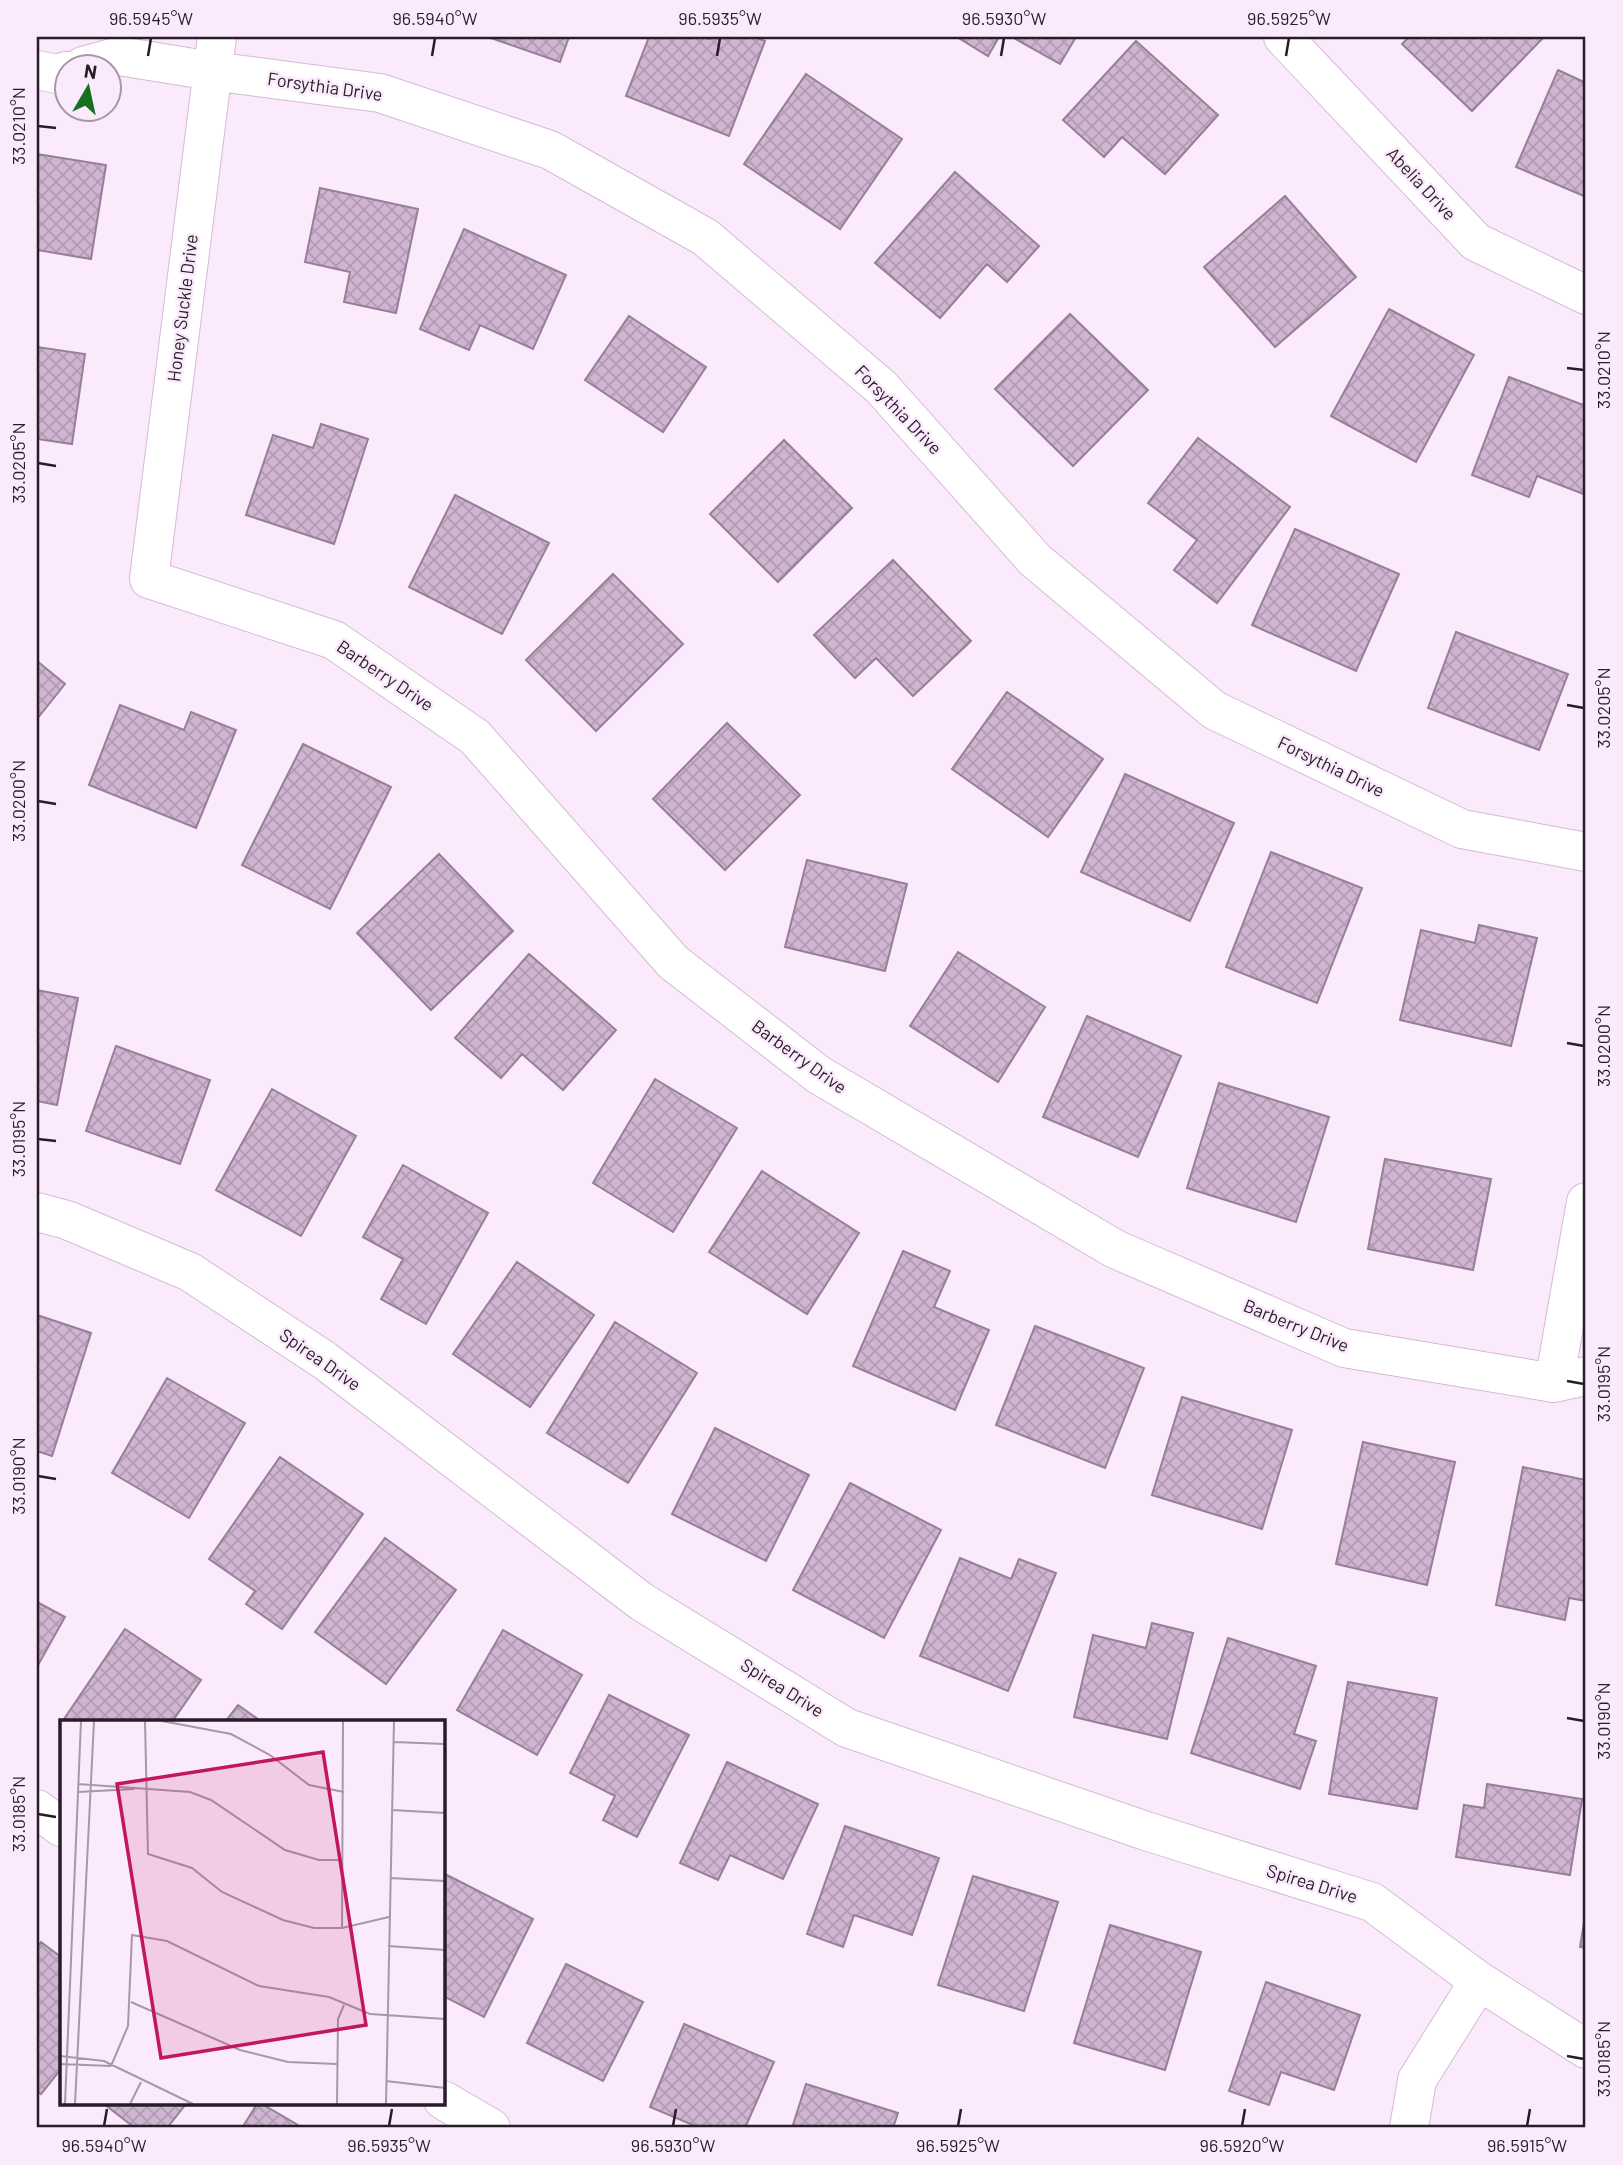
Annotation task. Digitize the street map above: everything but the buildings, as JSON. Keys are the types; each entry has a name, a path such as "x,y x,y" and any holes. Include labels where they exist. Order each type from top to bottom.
{"street":[{"name":"Abelia Drive","path":"1283,37 1476,242 1586,295"},
{"name":"Forsythia Drive","path":"106,46 215,54 380,93 550,150 705,237 881,387 1035,560 1214,710 1462,829 1586,852"},
{"name":"Honey Suckle Drive","path":"149,579 215,54"},
{"name":"Barberry Drive","path":"149,579 334,640 475,737 673,962 820,1075 1115,1249 1344,1348 1570,1379"},
{"path":"1570,1379 1586,1202"},
{"name":"Spirea Drive","path":"37,1212 67,1220 190,1272 324,1360 642,1602 847,1728 1146,1831 1372,1902 1479,1981 1586,2049"},
{"path":"37,1809 60,1826"},
{"path":"1409,2128 1417,2080 1479,1981"},
{"path":"444,2101 491,2128"}]}
